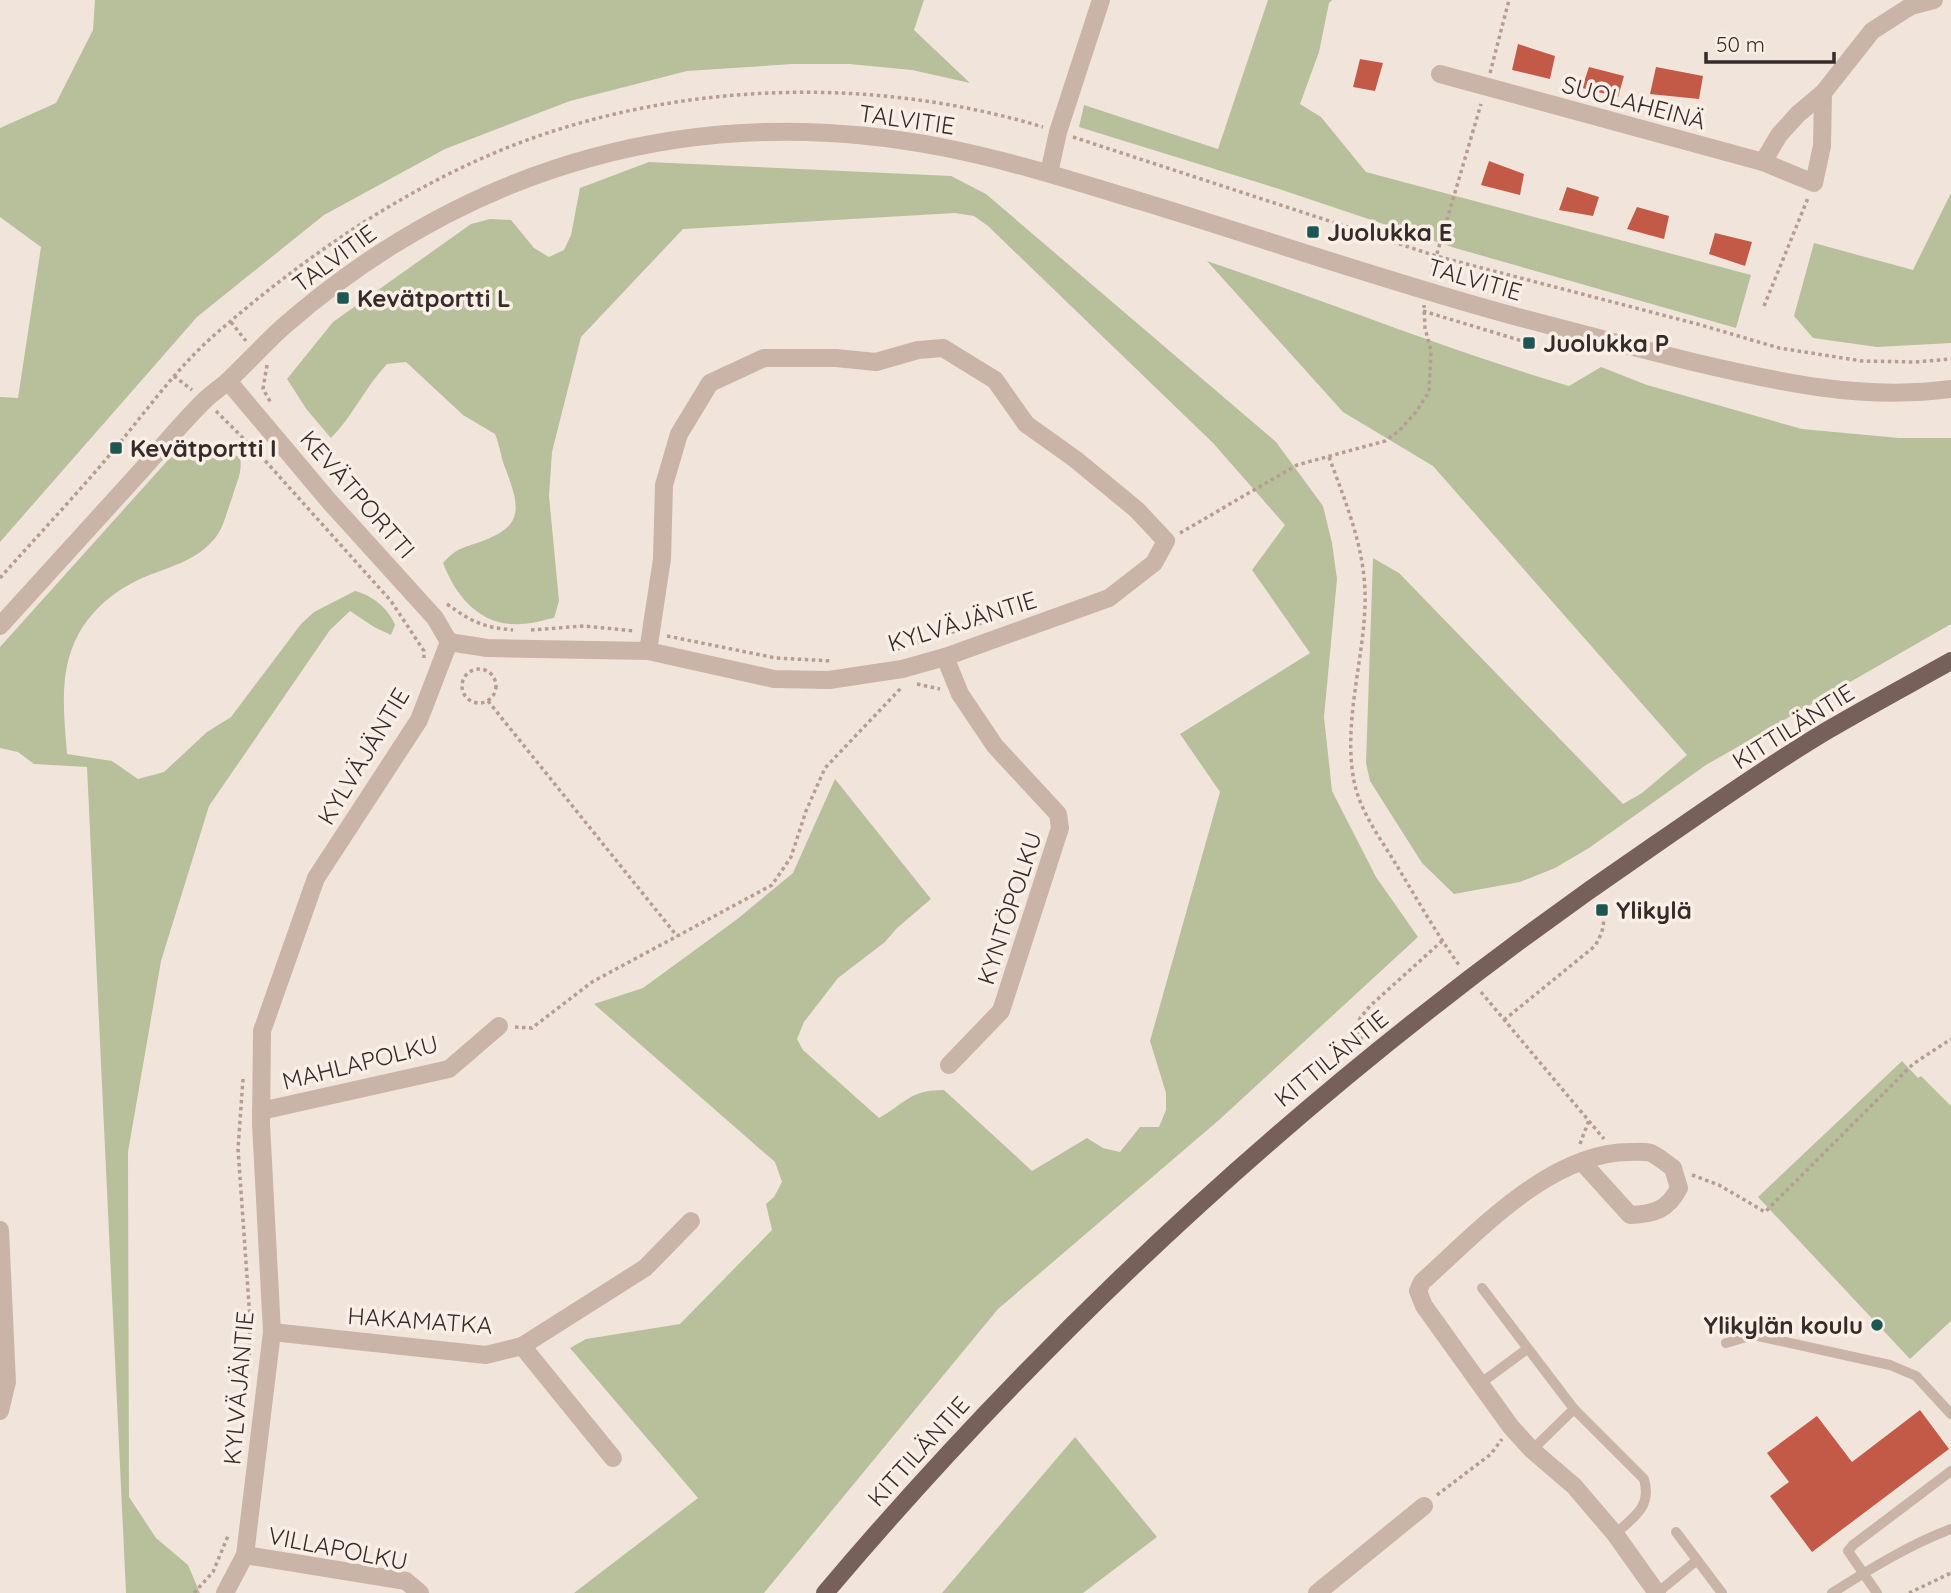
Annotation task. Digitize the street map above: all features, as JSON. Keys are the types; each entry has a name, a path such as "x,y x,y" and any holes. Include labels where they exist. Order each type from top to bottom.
{"main road":[{"name":"KITTILÄNTIE","path":"825,1593 990,1408 1088,1307 1248,1158 1354,1068 1599,882 1827,730 1951,662"}],"street":[{"path":"1049,173 1058,132 1101,0"},
{"path":"1763,162 1779,135 1823,93 1872,31 1910,3 1934,0"},
{"name":"SUOLAHEINÄ","path":"1440,74 1763,162 1814,183"},
{"path":"1814,183 1822,146 1823,93"},
{"name":"TALVITIE","path":"0,626 205,400 285,324 378,255 430,223 523,180 565,164 676,138 725,132 828,133 946,148 1049,173 1426,292 1595,338 1777,382 1866,392 1951,389"},
{"path":"648,651 662,559 664,485 679,434 710,383 764,358 836,358 876,362 918,350 943,348 995,380 1026,424 1075,459 1137,510 1166,541"},
{"name":"KEVÄTPORTTI","path":"228,381 329,501 435,618 449,642"},
{"name":"KYLVÄJÄNTIE","path":"225,1593 245,1555 272,1332 261,1111 262,1031 316,878 419,720 449,642 487,648 648,651 774,679 830,680 902,669 945,657 1109,598 1154,562 1166,541"},
{"name":"KYNTÖPOLKU","path":"945,657 960,694 995,746 1059,814 1060,828 1001,1011 948,1065"},
{"name":"MAHLAPOLKU","path":"261,1111 449,1069 499,1026"},
{"path":"1580,1162 1630,1215 1648,1214 1671,1203 1679,1188 1673,1168 1649,1152 1613,1152 1580,1162 1564,1168 1512,1202 1422,1282 1418,1291 1424,1307 1511,1427 1532,1450 1574,1486 1615,1534 1657,1593"},
{"name":"HAKAMATKA","path":"272,1332 486,1355 522,1346 645,1268 691,1222"},
{"path":"0,1230 7,1382 0,1411"},
{"path":"522,1346 613,1458"},
{"path":"1317,1593 1424,1506"},
{"name":"VILLAPOLKU","path":"245,1555 406,1581 420,1593"}],"lane":[{"path":"1482,1288 1573,1409 1644,1479 1648,1492 1644,1503 1638,1513 1615,1534"},
{"path":"1726,1343 1753,1335 1890,1365 1916,1376 1951,1414"},
{"path":"1481,1383 1527,1349"},
{"path":"1532,1450 1573,1409"},
{"path":"1877,1593 1848,1552 1853,1545 1951,1471"},
{"path":"1832,1593 1931,1536 1951,1528"},
{"path":"1676,1532 1722,1593"},
{"path":"1657,1593 1696,1561"}],"path":[{"path":"1166,541 1297,465 1385,441 1399,431 1429,392 1432,351 1423,311 1426,292 1509,0"},
{"path":"0,578 116,448 174,376 220,330 314,256 364,222 466,166 519,144 602,116 660,105 743,96 857,94 914,98 1013,118 1436,256 1661,314 1779,348 1862,361 1915,362 1951,359"},
{"path":"1764,306 1814,183"},
{"path":"1423,311 1529,343"},
{"path":"230,322 267,366 263,389 276,412"},
{"path":"1329,457 1354,527 1364,570 1363,635 1353,718 1354,780 1360,801 1373,826 1459,965"},
{"path":"447,604 488,628 523,631 584,626 652,632 776,658 837,661"},
{"path":"887,652 991,620"},
{"path":"899,650 902,669"},
{"path":"478,668 489,671 496,680 495,692 488,701 477,703 463,694 462,682 472,670 478,668"},
{"path":"499,1026 533,1028 592,982 772,886 791,857 806,811 825,768 908,682 960,694"},
{"path":"488,701 677,936"},
{"path":"1503,1020 1595,946 1603,931 1602,910"},
{"path":"1362,1040 1357,1029 1360,1018 1442,941"},
{"path":"1479,990 1613,1152"},
{"path":"1673,1168 1719,1185 1765,1212 1913,1064 1951,1039"},
{"path":"1580,1162 1578,1149 1589,1120"},
{"path":"1424,1506 1491,1454 1511,1427"},
{"path":"1909,1593 1951,1573"}],"green space":[{"path":"95,0 924,0 914,30 970,83 912,70 849,64 793,64 687,71 570,101 445,149 324,215 197,317 0,542 0,397 18,398 41,247 0,217 0,128 56,103 93,30"},
{"path":"1268,0 1332,0 1329,3 1319,52 1300,104 1321,117 1366,172 1751,275 1736,328 1455,248 1276,188 1079,127 1084,105 1218,149"},
{"path":"649,162 951,176 986,194 1276,442 1323,506 1332,543 1337,579 1324,717 1332,791 1376,877 1418,937 1219,1120 998,1309 764,1593 574,1593 698,1498 570,1348 586,1339 680,1324 772,1230 766,1204 774,1197 782,1182 775,1162 594,1004 643,988 736,920 793,873 835,779 931,899 885,942 838,978 804,1022 797,1039 803,1050 879,1118 908,1098 923,1092 944,1090 1032,1171 1087,1138 1103,1148 1120,1152 1140,1127 1159,1127 1166,1110 1166,1093 1150,1041 1220,792 1180,734 1310,653 1252,570 1285,525 1213,443 988,226 974,216 955,213 683,229 581,337 552,452 549,496 559,601 554,618 507,624 482,615 463,598 448,576 443,563 458,550 498,534 513,520 514,493 495,434 463,415 406,362 387,364 331,438 307,410 287,379 333,322 471,224 490,219 511,220 534,248 549,257 564,250 571,235 580,188"},
{"path":"1951,193 1951,343 1877,347 1813,338 1794,316 1814,243 1913,270"},
{"path":"1207,261 1478,357 1569,386 1601,367 1647,385 1802,429 1899,438 1951,438 1951,624 1706,765 1589,848 1555,868 1520,882 1454,894 1422,863 1370,781 1366,763 1373,558 1399,573 1623,804 1642,793 1687,755 1433,466 1343,412"},
{"path":"198,442 240,457 239,478 223,523 216,537 201,551 126,586 100,606 85,623 72,647 65,677 67,754 112,761 138,779 164,772 207,732 231,717 301,624 314,612 355,591 379,604 395,625 391,635 350,611 330,630 209,806 161,961 128,1152 129,1497 156,1538 188,1565 200,1593 126,1593 87,767 34,764 18,752 0,748 0,647 169,459"},
{"path":"1902,1061 1951,1106 1951,1321 1910,1359 1758,1197"},
{"path":"1075,1437 1157,1537 1083,1593 942,1593"}],"building":[{"path":"1518,44 1555,56 1550,79 1512,70"},
{"path":"1360,59 1383,63 1375,91 1353,87"},
{"path":"1589,67 1624,76 1618,97 1582,88"},
{"path":"1656,67 1703,76 1699,99 1650,94"},
{"path":"1489,161 1524,174 1520,195 1481,185"},
{"path":"1567,187 1599,197 1593,216 1559,210"},
{"path":"1637,207 1669,216 1664,239 1627,229"},
{"path":"1715,233 1752,242 1745,266 1709,254"},
{"path":"1920,1410 1949,1449 1812,1552 1770,1496 1789,1482 1767,1453 1817,1416 1852,1462"}],"place":[{"name":"Juolukka E","path":"1313,232"},
{"name":"Kevätportti L","path":"343,298"},
{"name":"Juolukka P","path":"1529,343"},
{"name":"Kevätportti I","path":"116,448"},
{"name":"Ylikylä","path":"1602,910"},
{"name":"Ylikylän koulu","path":"1877,1325"}]}
